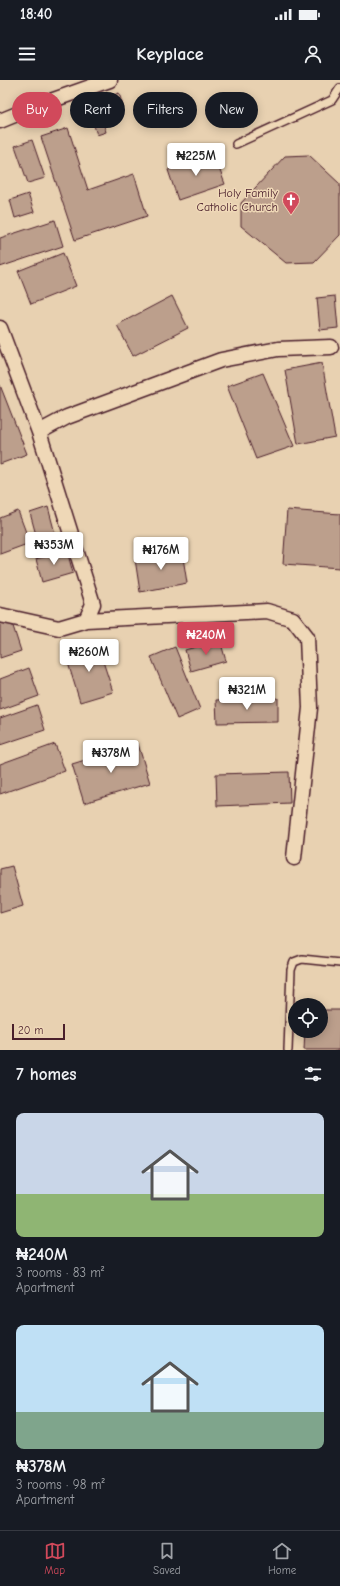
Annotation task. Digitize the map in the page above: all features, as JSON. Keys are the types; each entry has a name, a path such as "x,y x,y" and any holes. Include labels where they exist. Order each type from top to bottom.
{"street":[{"path":"0,121 39,105 110,80"},
{"path":"0,328 39,432 94,604 86,620"},
{"path":"39,432 67,417 221,360 278,349 331,347"},
{"path":"0,616 59,628 86,620 267,612 293,619 307,637 310,708 294,858"}],"lane":[{"path":"236,144 332,100 340,88"},
{"path":"288,1050 291,970 294,962 302,958 340,963"}],"building":[{"path":"68,128 88,190 134,174 147,216 75,240 41,137"},
{"path":"95,128 105,128 106,132 97,135"},
{"path":"32,140 45,178 28,183 15,146"},
{"path":"214,155 225,184 178,200 168,170"},
{"name":"Holy Family Catholic Church","path":"309,155 340,184 340,235 314,262 286,263 241,226 241,203 285,156"},
{"path":"28,194 34,212 15,218 10,200"},
{"path":"55,220 63,246 0,267 0,238"},
{"path":"63,253 76,286 31,304 18,271"},
{"path":"172,296 188,328 133,356 117,325"},
{"path":"335,296 338,328 320,330 317,298"},
{"path":"322,363 335,437 298,444 285,370"},
{"path":"263,373 294,446 256,459 227,386"},
{"path":"0,385 27,454 0,464"},
{"path":"48,507 57,541 39,546 30,513"},
{"path":"287,510 340,514 340,568 283,564"},
{"path":"18,511 30,543 0,554 0,518"},
{"path":"67,551 73,573 42,582 36,559"},
{"path":"182,551 187,583 140,592 135,559"},
{"path":"11,620 21,651 0,658 0,623"},
{"path":"220,640 226,661 191,671 185,650"},
{"path":"97,643 113,692 80,702 65,653"},
{"path":"175,647 200,709 177,719 151,657"},
{"path":"29,668 39,696 0,710 0,679"},
{"path":"278,698 278,722 217,723 216,700"},
{"path":"37,705 45,730 0,745 0,718"},
{"path":"55,744 65,771 0,794 0,764"},
{"path":"138,744 150,783 84,803 72,764"},
{"path":"289,772 290,803 217,806 216,774"},
{"path":"12,866 23,906 0,913 0,869"},
{"path":"328,1010 340,1010 339,1050 304,1050 305,1038 328,1038"}],"place":[{"name":"Holy Family Catholic Church","path":"291,215"}]}
